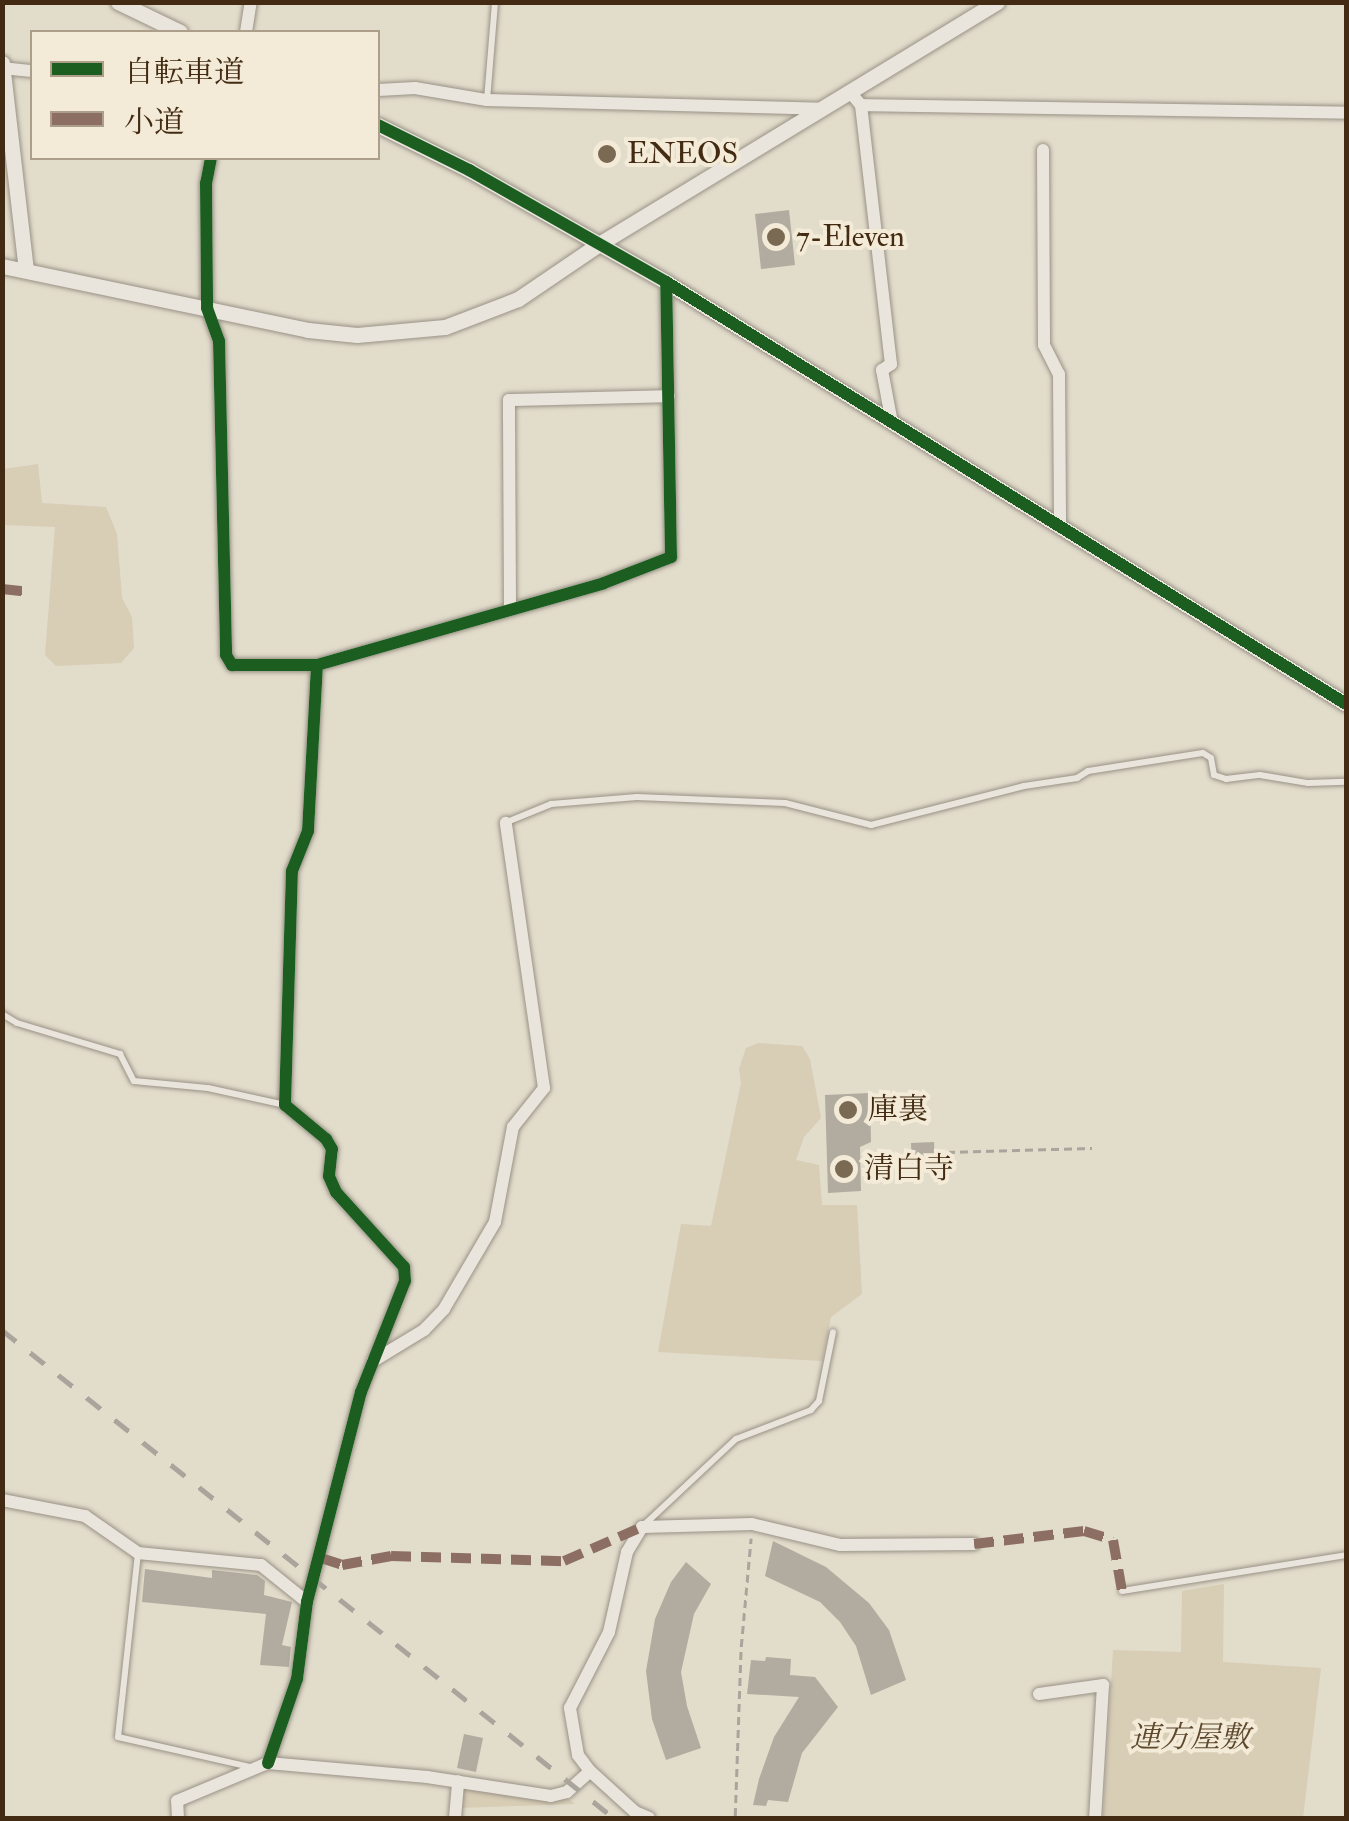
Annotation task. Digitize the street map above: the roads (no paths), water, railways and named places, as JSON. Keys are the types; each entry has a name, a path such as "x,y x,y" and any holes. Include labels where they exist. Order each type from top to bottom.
{"street":[{"path":"118,2 176,30"},
{"path":"246,30 252,2"},
{"path":"2,266 308,330 358,335 445,328 518,299 598,244 822,109 855,99 997,2"},
{"path":"26,269 3,66 30,71"},
{"path":"380,90 415,88 487,100 822,109"},
{"path":"855,99 1346,113"},
{"path":"855,99 891,364 882,370 892,423"},
{"path":"380,126 666,282 1346,704"},
{"path":"1043,150 1044,344 1059,374 1060,526"},
{"path":"211,160 206,183 207,308 219,340 226,655 232,665 316,665 510,606 604,583 671,557 666,282"},
{"path":"510,606 509,400 669,396"},
{"path":"262,1766 297,1679 307,1602 371,1363 406,1281 404,1266 336,1192 329,1176 332,1148 326,1139 286,1105 292,871 308,830 316,665"},
{"path":"371,1363 424,1330 444,1308 496,1222 513,1127 544,1088 506,822"},
{"path":"2,1500 85,1516 138,1554 261,1564 307,1602"},
{"path":"649,1818 634,1812 578,1755 570,1708 609,1632 626,1552 642,1527 752,1524 840,1545 974,1544"},
{"path":"1038,1694 1102,1686 1094,1818"},
{"path":"178,1818 176,1801 262,1766 458,1781 551,1796 568,1792 590,1771"},
{"path":"454,1818 458,1781"}],"lane":[{"path":"487,100 495,2"},
{"path":"506,822 552,804 636,797 785,803 871,826 1024,786 1077,778 1088,771 1203,752 1211,758 1214,776 1226,779 1260,775 1308,783 1346,782"},
{"path":"2,1014 17,1023 120,1054 134,1081 208,1088 286,1105"},
{"path":"642,1527 736,1440 811,1410 819,1400 833,1332"},
{"path":"138,1554 118,1737 262,1766"},
{"path":"1122,1592 1346,1555"}],"railway":[{"path":"2,1330 614,1818"}],"place":[{"name":"ENEOS","path":"607,154"},
{"name":"7-Eleven","path":"776,237"},
{"name":"庫裏","path":"848,1110"},
{"name":"清白寺","path":"844,1169"}],"park label":[{"name":"連方屋敷","path":"1190,1738"}]}
